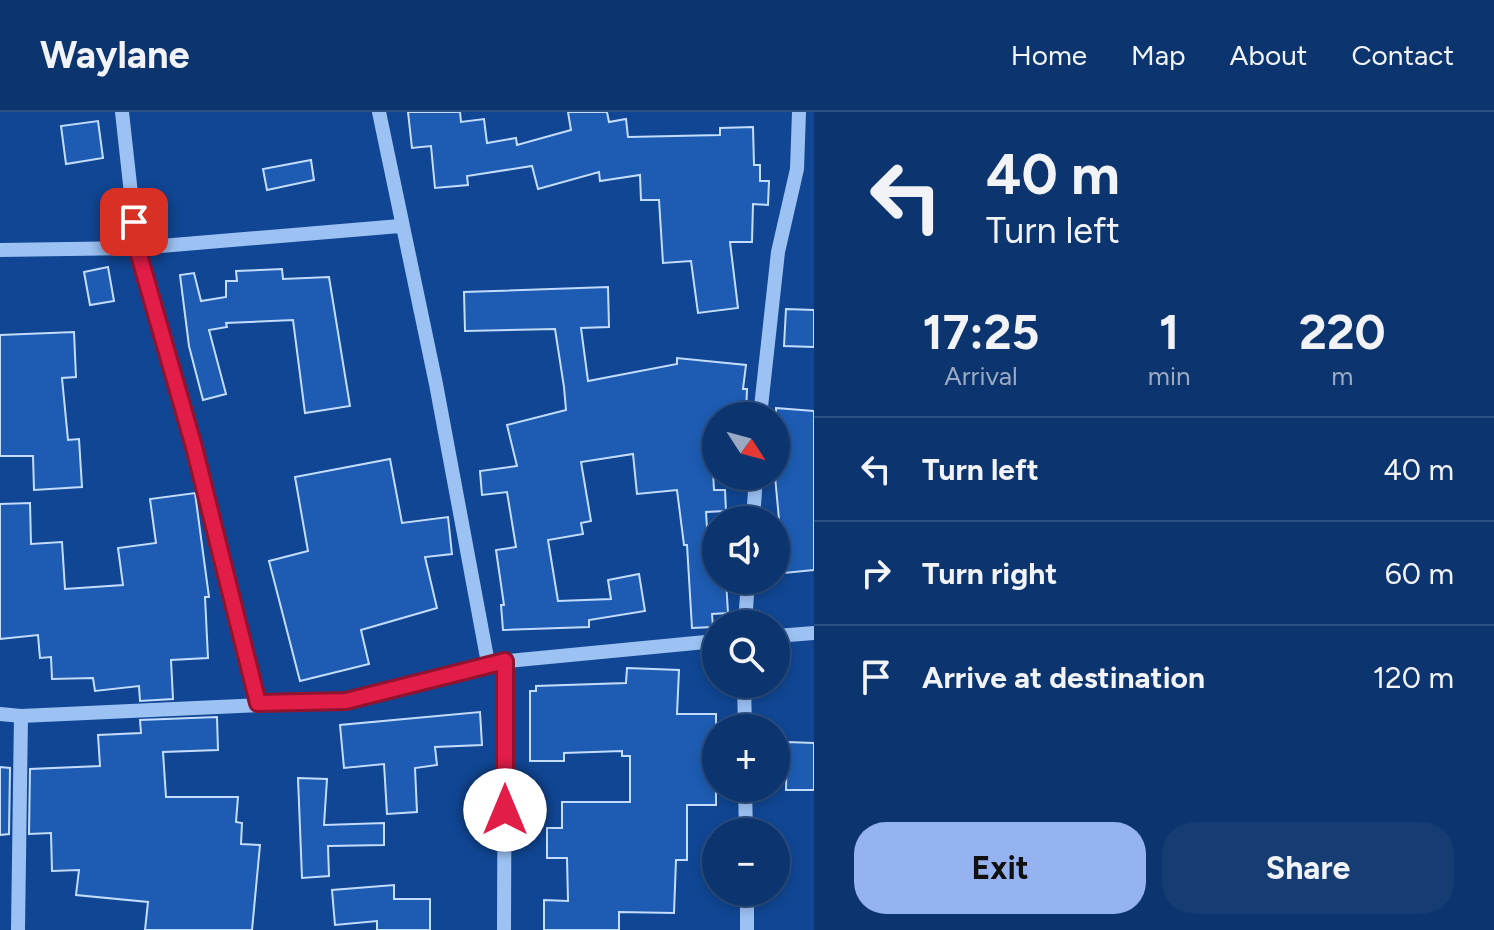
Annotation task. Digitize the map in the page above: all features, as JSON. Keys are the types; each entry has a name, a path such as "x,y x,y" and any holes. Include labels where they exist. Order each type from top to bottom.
{"street":[{"path":"122,112 137,248 194,447 258,703"},
{"path":"379,112 400,226 436,384 488,663"},
{"path":"762,402 778,252 797,169 799,112"},
{"path":"0,250 137,248 400,226"},
{"path":"790,635 814,633"},
{"path":"0,714 21,716 346,701 488,663 702,642"},
{"path":"504,930 505,661"},
{"path":"18,930 21,716"},
{"path":"747,906 747,930"}],"building":[{"path":"408,112 460,112 461,122 484,119 487,143 516,138 517,145 571,130 568,112 607,112 609,122 626,119 628,137 720,135 720,128 753,127 754,165 760,165 760,181 769,181 768,205 753,204 752,242 730,242 738,308 698,313 691,261 663,263 659,200 641,200 640,175 600,181 599,172 538,189 532,166 467,176 468,185 435,188 431,146 412,148"},
{"path":"98,121 103,158 66,164 61,126"},
{"path":"311,160 314,180 267,190 263,169"},
{"path":"108,267 114,301 90,305 84,272"},
{"path":"282,269 283,279 329,277 350,406 305,413 293,320 226,323 227,327 209,330 226,394 203,400 189,346 180,275 194,273 201,301 226,297 226,281 237,281 236,271"},
{"path":"608,287 609,327 581,328 588,381 677,364 677,358 746,365 743,389 747,389 747,402 702,402 702,490 725,490 726,506 702,506 702,594 727,594 728,610 702,610 702,628 692,628 687,545 684,545 677,490 637,494 633,454 581,462 591,521 581,523 583,534 548,540 558,601 611,599 608,580 639,574 645,611 589,620 589,627 503,630 501,605 504,605 496,550 516,547 507,492 482,495 480,471 517,466 507,425 566,410 564,387 555,329 465,331 464,292"},
{"path":"786,309 814,310 814,347 784,346"},
{"path":"74,332 76,377 62,378 68,440 79,439 82,487 34,490 33,456 0,456 0,335"},
{"path":"790,409 814,411 814,570 790,572 790,506 778,506 776,490 790,490"},
{"path":"390,459 402,523 448,517 452,554 425,557 437,608 361,630 369,664 300,681 269,561 308,551 295,477"},
{"path":"195,493 209,597 205,597 208,658 171,660 173,699 140,701 139,686 95,691 93,678 52,679 51,657 40,658 38,635 0,639 0,504 30,503 31,544 62,542 65,589 123,585 118,548 156,543 150,499"},
{"path":"627,668 679,670 677,714 702,714 702,802 716,802 716,805 687,805 687,860 676,860 674,913 619,912 619,930 544,930 544,900 568,901 567,858 547,858 547,828 562,828 562,802 630,802 630,756 622,756 622,751 564,753 564,761 530,761 530,691 536,691 536,686 626,683"},
{"path":"480,712 482,745 435,747 437,765 415,768 417,812 387,814 384,764 344,768 340,725"},
{"path":"217,717 218,750 163,752 166,797 238,797 236,822 242,823 241,844 260,845 252,930 145,930 148,902 76,895 79,870 52,871 51,833 29,834 30,769 100,766 98,735 141,733 140,720"},
{"path":"790,742 814,743 814,790 790,790"},
{"path":"0,767 10,768 9,834 0,835"},
{"path":"298,778 327,779 324,825 384,823 384,845 328,846 329,876 302,878"},
{"path":"394,885 394,899 430,899 430,930 377,930 377,921 335,925 332,890"}],"route":[{"path":"134,222 137,248 194,447 258,703 346,701 505,661 505,810"}]}
